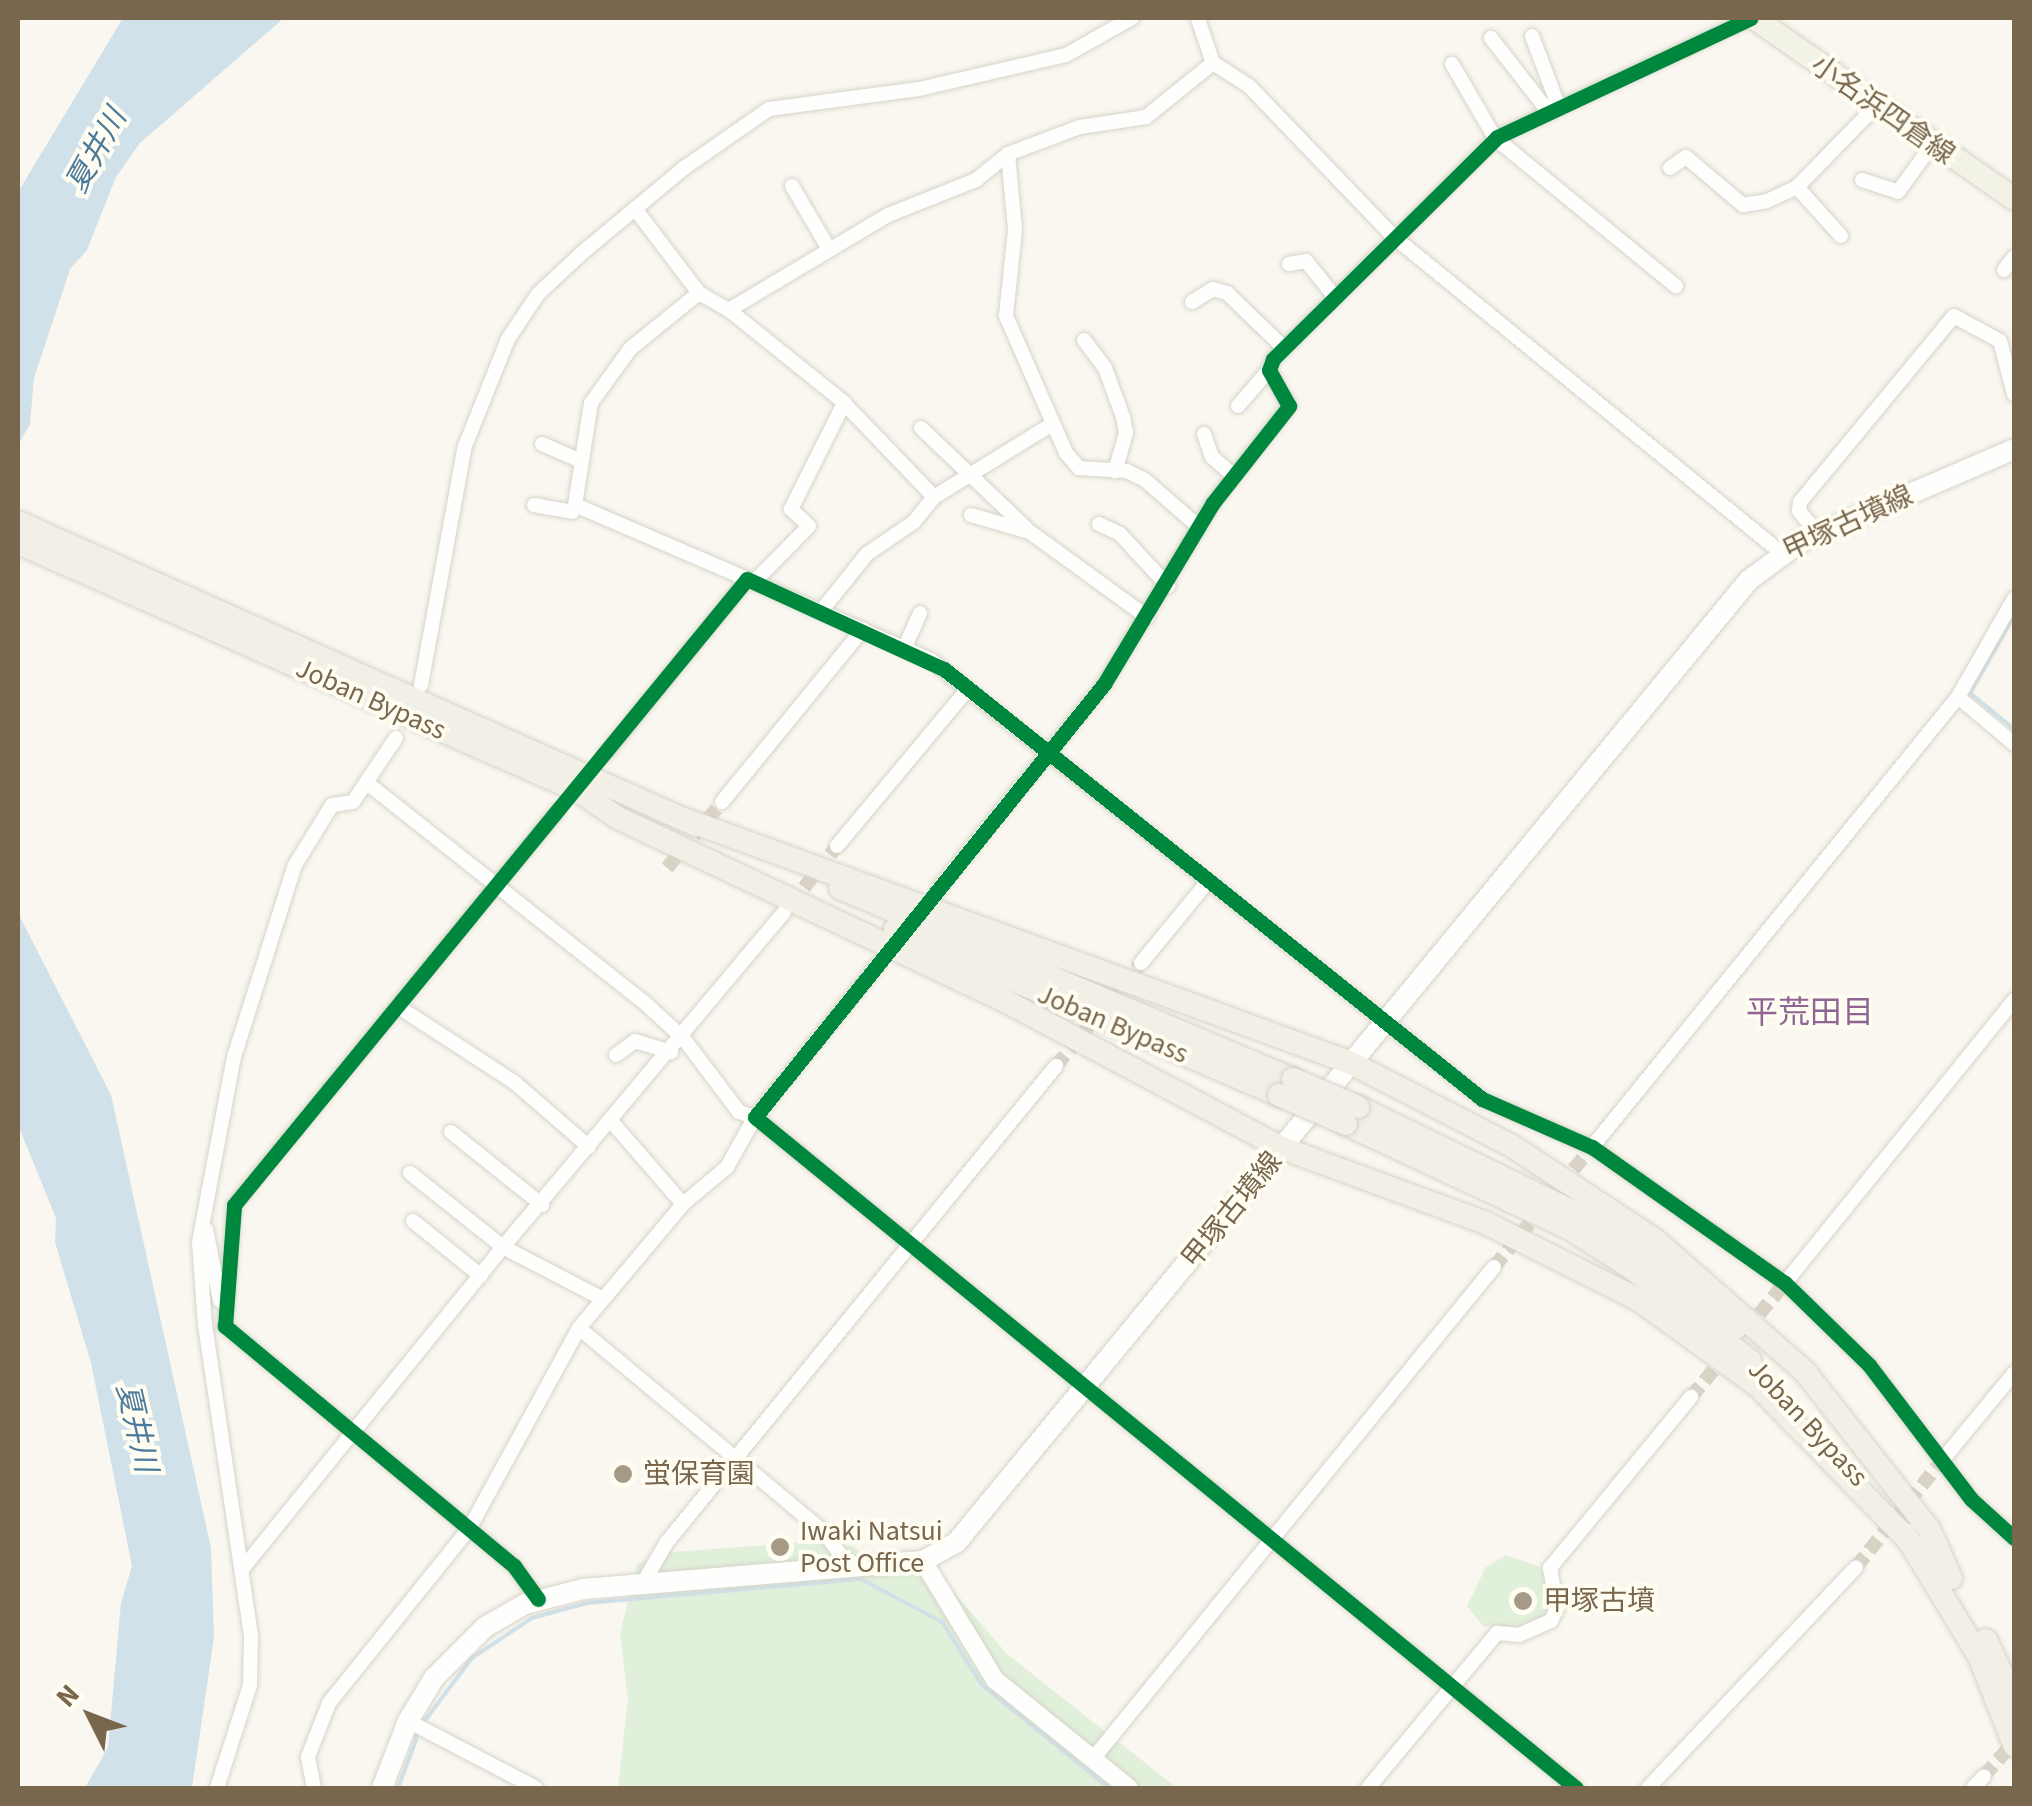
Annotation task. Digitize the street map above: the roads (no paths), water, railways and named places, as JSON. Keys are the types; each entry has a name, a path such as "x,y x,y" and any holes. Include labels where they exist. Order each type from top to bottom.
{"highway":[{"name":"Joban Bypass","path":"18,522 386,694 577,790 1286,1087"},
{"name":"Joban Bypass","path":"18,543 684,819 1286,1087 1562,1205 1642,1251 1698,1295 1846,1436 1950,1578 2014,1700"},
{"path":"577,790 618,818 1009,1003 1282,1148 1515,1236 1639,1300 1792,1416 1912,1544"},
{"path":"684,819 1351,1064 1546,1167 1716,1289 1822,1389 1929,1529 1950,1578"},
{"name":"Joban Bypass","path":"1352,1116 1536,1210 1685,1308 1779,1386 1912,1544 1979,1656 2014,1746"}],"main road":[{"name":"小名浜四倉線","path":"1752,18 2014,199"},
{"name":"甲塚古墳線","path":"382,1788 453,1655 485,1626 538,1599 644,1583 923,1561 956,1543 1739,592 1780,553 1817,533 2014,448"}],"street":[{"path":"421,685 465,446 508,339 538,294 636,210 769,109 919,89 1066,55 1132,18"},
{"path":"1198,18 1214,64 1249,86 1394,237 1780,553"},
{"path":"1238,406 1284,348 1496,138 1552,108 1752,18"},
{"path":"1532,36 1552,108"},
{"path":"1491,38 1552,108"},
{"path":"729,310 888,216 976,180 1008,154 1080,127 1146,117 1214,64"},
{"path":"1452,64 1496,138 1676,286"},
{"path":"1670,168 1686,157 1743,205 1797,187 1876,106"},
{"path":"1862,180 1898,192 1932,145"},
{"path":"1008,154 1015,230 1006,316 1052,424 1079,468 1115,471 1145,480 1198,526"},
{"path":"792,186 829,250"},
{"path":"1797,187 1840,236"},
{"path":"636,210 699,293 729,310 844,403 934,497"},
{"path":"2004,270 2014,256"},
{"path":"1289,264 1306,261 1335,296"},
{"path":"1192,302 1213,289 1227,294 1284,348"},
{"path":"699,293 631,348 598,393 585,420 575,505 904,647 968,689 1384,1026 1482,1098 1592,1147 1785,1283 1869,1365 1944,1458 1971,1499 2014,1538"},
{"path":"1817,533 1797,506 1954,316 2000,341 2014,394"},
{"path":"1084,340 1105,368 1123,418 1125,444 1115,471"},
{"path":"938,889 1050,754 1168,586 1198,526 1289,406 1268,370"},
{"path":"605,754 750,581 809,526 791,509 844,403"},
{"path":"821,611 867,554 914,522 934,497 1052,424"},
{"path":"922,428 1030,532 1147,617"},
{"path":"1204,434 1212,457 1234,476"},
{"path":"542,444 579,460"},
{"path":"534,505 572,512"},
{"path":"971,515 1030,532"},
{"path":"1099,524 1120,534 1168,586"},
{"path":"1592,1147 1958,697 2014,600"},
{"path":"904,647 920,613"},
{"path":"722,802 863,629"},
{"path":"837,846 968,689"},
{"path":"1958,697 2014,744"},
{"path":"217,1788 250,1685 243,1568 208,1347 199,1242 234,1057 295,865 332,805 353,802 396,738"},
{"path":"368,784 496,888 581,950 682,1038 739,1112 755,1117 1576,1788"},
{"path":"208,1347 225,1321 234,1206 558,810"},
{"path":"1141,963 1206,884"},
{"path":"243,1568 784,912"},
{"path":"314,1788 308,1757 329,1703 469,1528 578,1328 683,1204 728,1167 755,1117 878,964"},
{"path":"1785,1283 2014,1000"},
{"path":"397,1006 514,1082 589,1147"},
{"path":"616,1056 636,1040 671,1052"},
{"path":"644,1583 667,1542 1056,1066"},
{"path":"611,1120 683,1204"},
{"path":"452,1132 542,1205"},
{"path":"410,1173 504,1247 602,1298"},
{"path":"204,1219 225,1321 514,1566 538,1599"},
{"path":"413,1221 481,1276"},
{"path":"1092,1760 1494,1267"},
{"path":"578,1328 824,1532 850,1569"},
{"path":"1944,1458 2014,1373"},
{"path":"1368,1788 1497,1633 1519,1635 1551,1621 1557,1608 1550,1568 1691,1396"},
{"path":"923,1561 996,1680 1130,1788"},
{"path":"1648,1788 1856,1567"},
{"path":"417,1725 535,1788"}],"water":[{"name":"夏井川","path":"123,18 284,18 140,143 116,177 87,250 70,269 34,378 30,424 18,445 18,192"},
{"name":"夏井川","path":"18,913 111,1095 211,1548 214,1637 192,1788 85,1788 108,1747 121,1603 132,1566 91,1363 55,1242 56,1218 18,1125"}],"waterway":[{"path":"2014,616 1970,693 2014,729"},
{"path":"423,1723 472,1658 532,1618 587,1603 861,1579 942,1622 981,1684 1109,1788"},
{"path":"398,1788 419,1732"}],"tunnel":[{"path":"558,810 605,754"},
{"path":"667,868 722,802"},
{"path":"791,904 837,846"},
{"path":"1056,1066 1141,963"},
{"path":"1494,1267 1592,1147"},
{"path":"1746,1330 1785,1283"},
{"path":"1691,1397 1726,1355"},
{"path":"1856,1567 1944,1458"},
{"path":"1984,1776 2014,1742"}],"place":[{"name":"蛍保育園","path":"623,1474"},
{"name":"Iwaki Natsui Post Office","path":"780,1547"},
{"name":"甲塚古墳","path":"1523,1601"}],"district":[{"name":"平荒田目","path":"1810,1013"}]}
